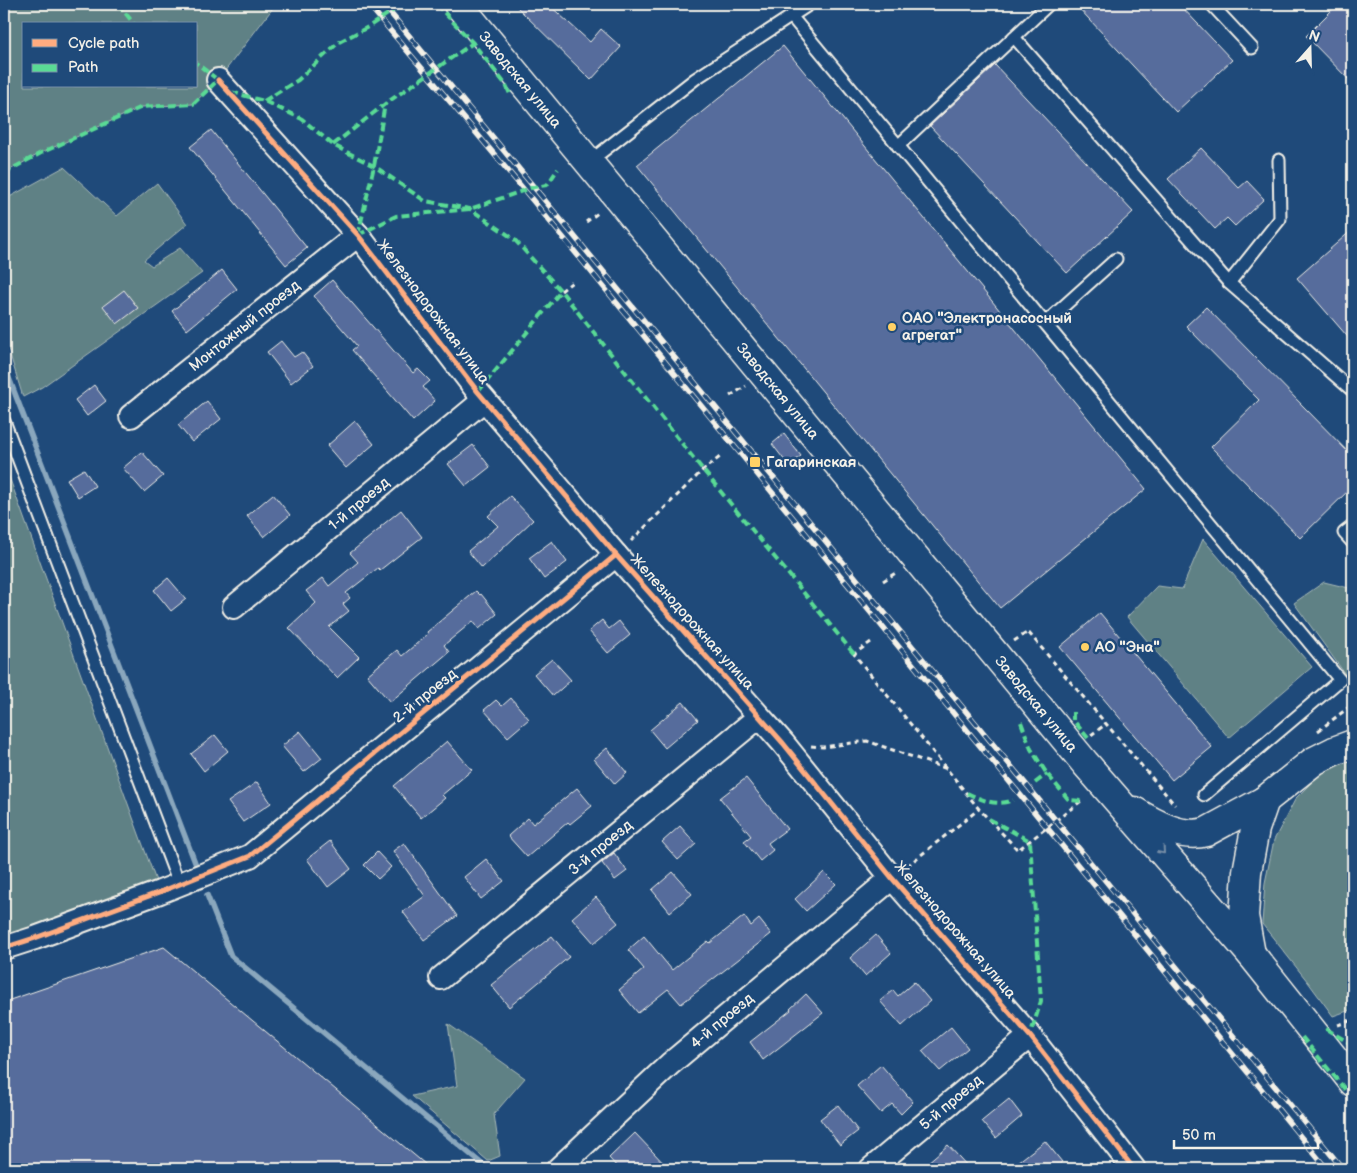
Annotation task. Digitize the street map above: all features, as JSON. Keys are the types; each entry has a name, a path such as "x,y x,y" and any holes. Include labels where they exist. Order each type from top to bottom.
{"main road":[{"name":"Заводская улица","path":"467,7 589,162 1118,801 1251,954 1353,1082"},
{"path":"1118,801 1157,825 1182,832 1203,833 1223,833 1244,849 1248,868 1239,886 1229,894 1218,898 1206,896 1192,886 1186,868 1188,854 1193,842 1203,833 1265,800 1339,740"},
{"path":"1251,954 1244,916 1248,868 1255,829 1265,800"}],"street":[{"name":"Железнодорожная улица","path":"225,86 358,235 484,400 616,555 782,743 892,878 1030,1036 1134,1169"},
{"name":"Монтажный проезд","path":"132,416 358,235"},
{"name":"1-й проезд","path":"234,607 484,400"},
{"name":"2-й проезд","path":"4,948 250,856 616,555"},
{"name":"3-й проезд","path":"440,978 759,717"},
{"name":"4-й проезд","path":"558,1169 670,1064 892,878"},
{"name":"5-й проезд","path":"871,1169 1030,1036"}],"lane":[{"path":"589,162 694,78 810,4"},
{"path":"898,146 1049,4"},
{"path":"1211,4 1252,48"},
{"path":"791,16 1340,680 1204,795"},
{"path":"1014,36 1229,283 1353,391"},
{"path":"1229,283 1280,220 1279,160"},
{"path":"1045,323 1116,259"},
{"path":"4,420 179,884"},
{"path":"1353,526 1344,533 1353,543"}],"path":[{"path":"586,222 598,213"},
{"path":"561,291 575,280"},
{"path":"730,396 741,389"},
{"path":"616,555 703,470 720,457"},
{"path":"883,582 896,573"},
{"path":"1008,634 1013,642 1028,632 1176,807"},
{"path":"871,642 854,654 979,809 1018,850 1081,801"},
{"path":"1339,740 1353,704"},
{"path":"1088,738 1106,724"},
{"path":"782,743 823,746 867,741 948,770"},
{"path":"892,878 979,809"}],"green space":[{"path":"4,4 276,4 218,80 193,104 142,107 41,153 4,173"},
{"path":"64,167 117,216 157,183 187,224 144,260 152,266 180,248 202,273 42,387 23,397 4,335 4,301 9,298 4,289 4,200"},
{"path":"4,463 160,892 4,948"},
{"path":"1203,539 1312,667 1229,738 1127,617 1157,586 1182,589"},
{"path":"1324,582 1353,589 1353,685 1294,603"},
{"path":"1353,754 1353,1009 1333,1016 1262,924 1265,883 1274,840 1296,798 1321,773"},
{"path":"448,1024 525,1078 494,1114 500,1156 488,1161 412,1096 457,1086"}],"building":[{"path":"514,4 548,4 590,42 601,29 621,47 591,80"},
{"path":"1075,4 1179,4 1232,60 1176,112"},
{"path":"1338,4 1353,4 1353,84 1306,36"},
{"name":"ОАО \"Электронасосный агрегат\"","path":"783,46 1146,489 1000,608 637,165"},
{"path":"995,65 1133,212 1067,273 930,126"},
{"path":"211,130 307,248 286,265 190,147"},
{"path":"1201,148 1239,188 1247,181 1264,199 1235,226 1227,218 1215,229 1168,179"},
{"path":"1353,229 1353,343 1297,278"},
{"path":"222,270 237,289 187,330 172,311"},
{"path":"332,280 413,373 418,369 430,381 423,387 435,401 413,421 352,350 357,346 314,296"},
{"path":"124,290 138,308 117,324 103,306"},
{"path":"1206,307 1353,457 1353,486 1300,538 1211,447 1259,400 1186,326"},
{"path":"281,341 294,357 302,352 313,366 291,383 267,352"},
{"path":"94,385 106,401 87,416 75,400"},
{"path":"207,401 221,419 192,442 178,425"},
{"path":"355,421 374,444 346,468 327,446"},
{"path":"784,434 801,456 789,466 772,444"},
{"path":"473,445 490,467 466,486 448,464"},
{"path":"142,452 163,476 144,492 123,468"},
{"path":"84,469 95,486 78,497 67,479"},
{"path":"273,494 290,515 264,537 247,516"},
{"path":"510,496 533,520 482,568 468,551 498,526 488,516"},
{"path":"401,510 422,537 380,570 378,568 346,593 350,598 343,604 349,611 329,627 359,657 337,678 289,628 316,603 306,591 323,578 329,586 358,562 350,553"},
{"path":"552,541 567,562 544,579 529,558"},
{"path":"168,578 186,599 171,611 154,590"},
{"path":"476,591 481,594 497,614 479,629 473,621 444,645 449,652 390,702 367,675 397,650 402,656 428,634 427,632"},
{"path":"1100,613 1212,747 1172,780 1060,647"},
{"path":"602,620 609,629 619,621 630,635 608,653 589,631"},
{"path":"552,659 571,680 553,696 534,674"},
{"path":"511,698 529,719 508,737 484,710 496,700 502,706"},
{"path":"683,702 698,720 665,748 650,730"},
{"path":"300,731 322,758 304,772 282,746"},
{"path":"215,735 228,751 204,771 191,754"},
{"path":"447,741 472,770 442,795 445,798 421,818 394,786"},
{"path":"607,748 627,773 615,784 594,759"},
{"path":"746,778 787,829 768,843 773,850 760,861 744,841 751,836 720,798"},
{"path":"257,782 271,803 243,822 228,802"},
{"path":"577,788 592,806 570,824 568,822 527,857 508,836 528,818 533,824"},
{"path":"680,826 696,844 678,860 662,842"},
{"path":"330,841 351,869 328,887 307,859"},
{"path":"404,843 457,916 424,940 403,912 425,896 393,851"},
{"path":"377,852 391,867 378,879 364,865"},
{"path":"614,853 627,871 615,880 602,863"},
{"path":"486,859 504,881 481,899 464,877"},
{"path":"673,872 692,894 670,912 652,890"},
{"path":"824,872 836,884 806,911 795,899"},
{"path":"596,897 618,923 594,943 572,918"},
{"path":"744,916 751,926 759,919 771,934 681,1004 668,989 638,1013 619,990 644,969 628,950 644,936 672,970 708,941 710,943"},
{"path":"876,935 891,953 865,976 850,958"},
{"path":"552,936 569,957 509,1007 491,985"},
{"path":"164,947 431,1169 4,1169 4,1002"},
{"path":"914,982 930,1001 902,1026 880,1001 893,990 898,996"},
{"path":"806,994 823,1013 763,1060 750,1042 791,1010"},
{"path":"951,1027 968,1048 940,1071 922,1051"},
{"path":"881,1065 913,1102 901,1114 892,1104 881,1113 857,1086"},
{"path":"1009,1099 1022,1116 996,1138 982,1121"},
{"path":"838,1105 858,1131 840,1145 820,1119"},
{"path":"635,1133 669,1169 619,1169 609,1158"},
{"path":"1045,1141 1062,1162 1052,1169 1009,1169"},
{"path":"948,1145 970,1169 920,1169"}],"waterway":[{"path":"4,365 196,865"},
{"path":"207,895 231,956 488,1169"}],"railway":[{"path":"368,4 525,191 1327,1169"},
{"path":"383,4 1343,1169"}],"marked path":[{"path":"118,4 132,22"},
{"path":"264,101 298,80 339,42 368,27 403,4"},
{"path":"436,4 473,43 506,85 510,94"},
{"path":"333,145 385,104 473,43"},
{"path":"4,173 41,153 142,107 193,104 218,80 198,65"},
{"path":"231,92 264,101 302,119 333,145 374,166 425,201 470,209 514,239 561,291 703,470 854,654"},
{"path":"358,235 374,166 385,104"},
{"path":"358,235 396,216 470,209 534,187 547,185 558,169"},
{"path":"478,392 561,291"},
{"path":"1073,712 1073,720 1088,738"},
{"path":"1021,722 1031,749 1047,774 1069,800 1081,801"},
{"path":"1035,783 1047,774"},
{"path":"967,793 995,803 1013,800"},
{"path":"989,819 1030,841 1041,1001 1030,1036"},
{"path":"1326,1029 1353,1045"},
{"path":"1302,1037 1353,1099"}],"cycle path":[{"path":"218,80 358,235 478,392 616,555 783,743 892,878 1030,1036 1134,1169"},
{"path":"4,948 160,892 250,856 616,555"}],"place":[{"name":"ОАО \"Электронасосный агрегат\"","path":"892,327"},
{"name":"Гагаринская","path":"755,462"},
{"name":"АО \"Эна\"","path":"1085,647"}]}
